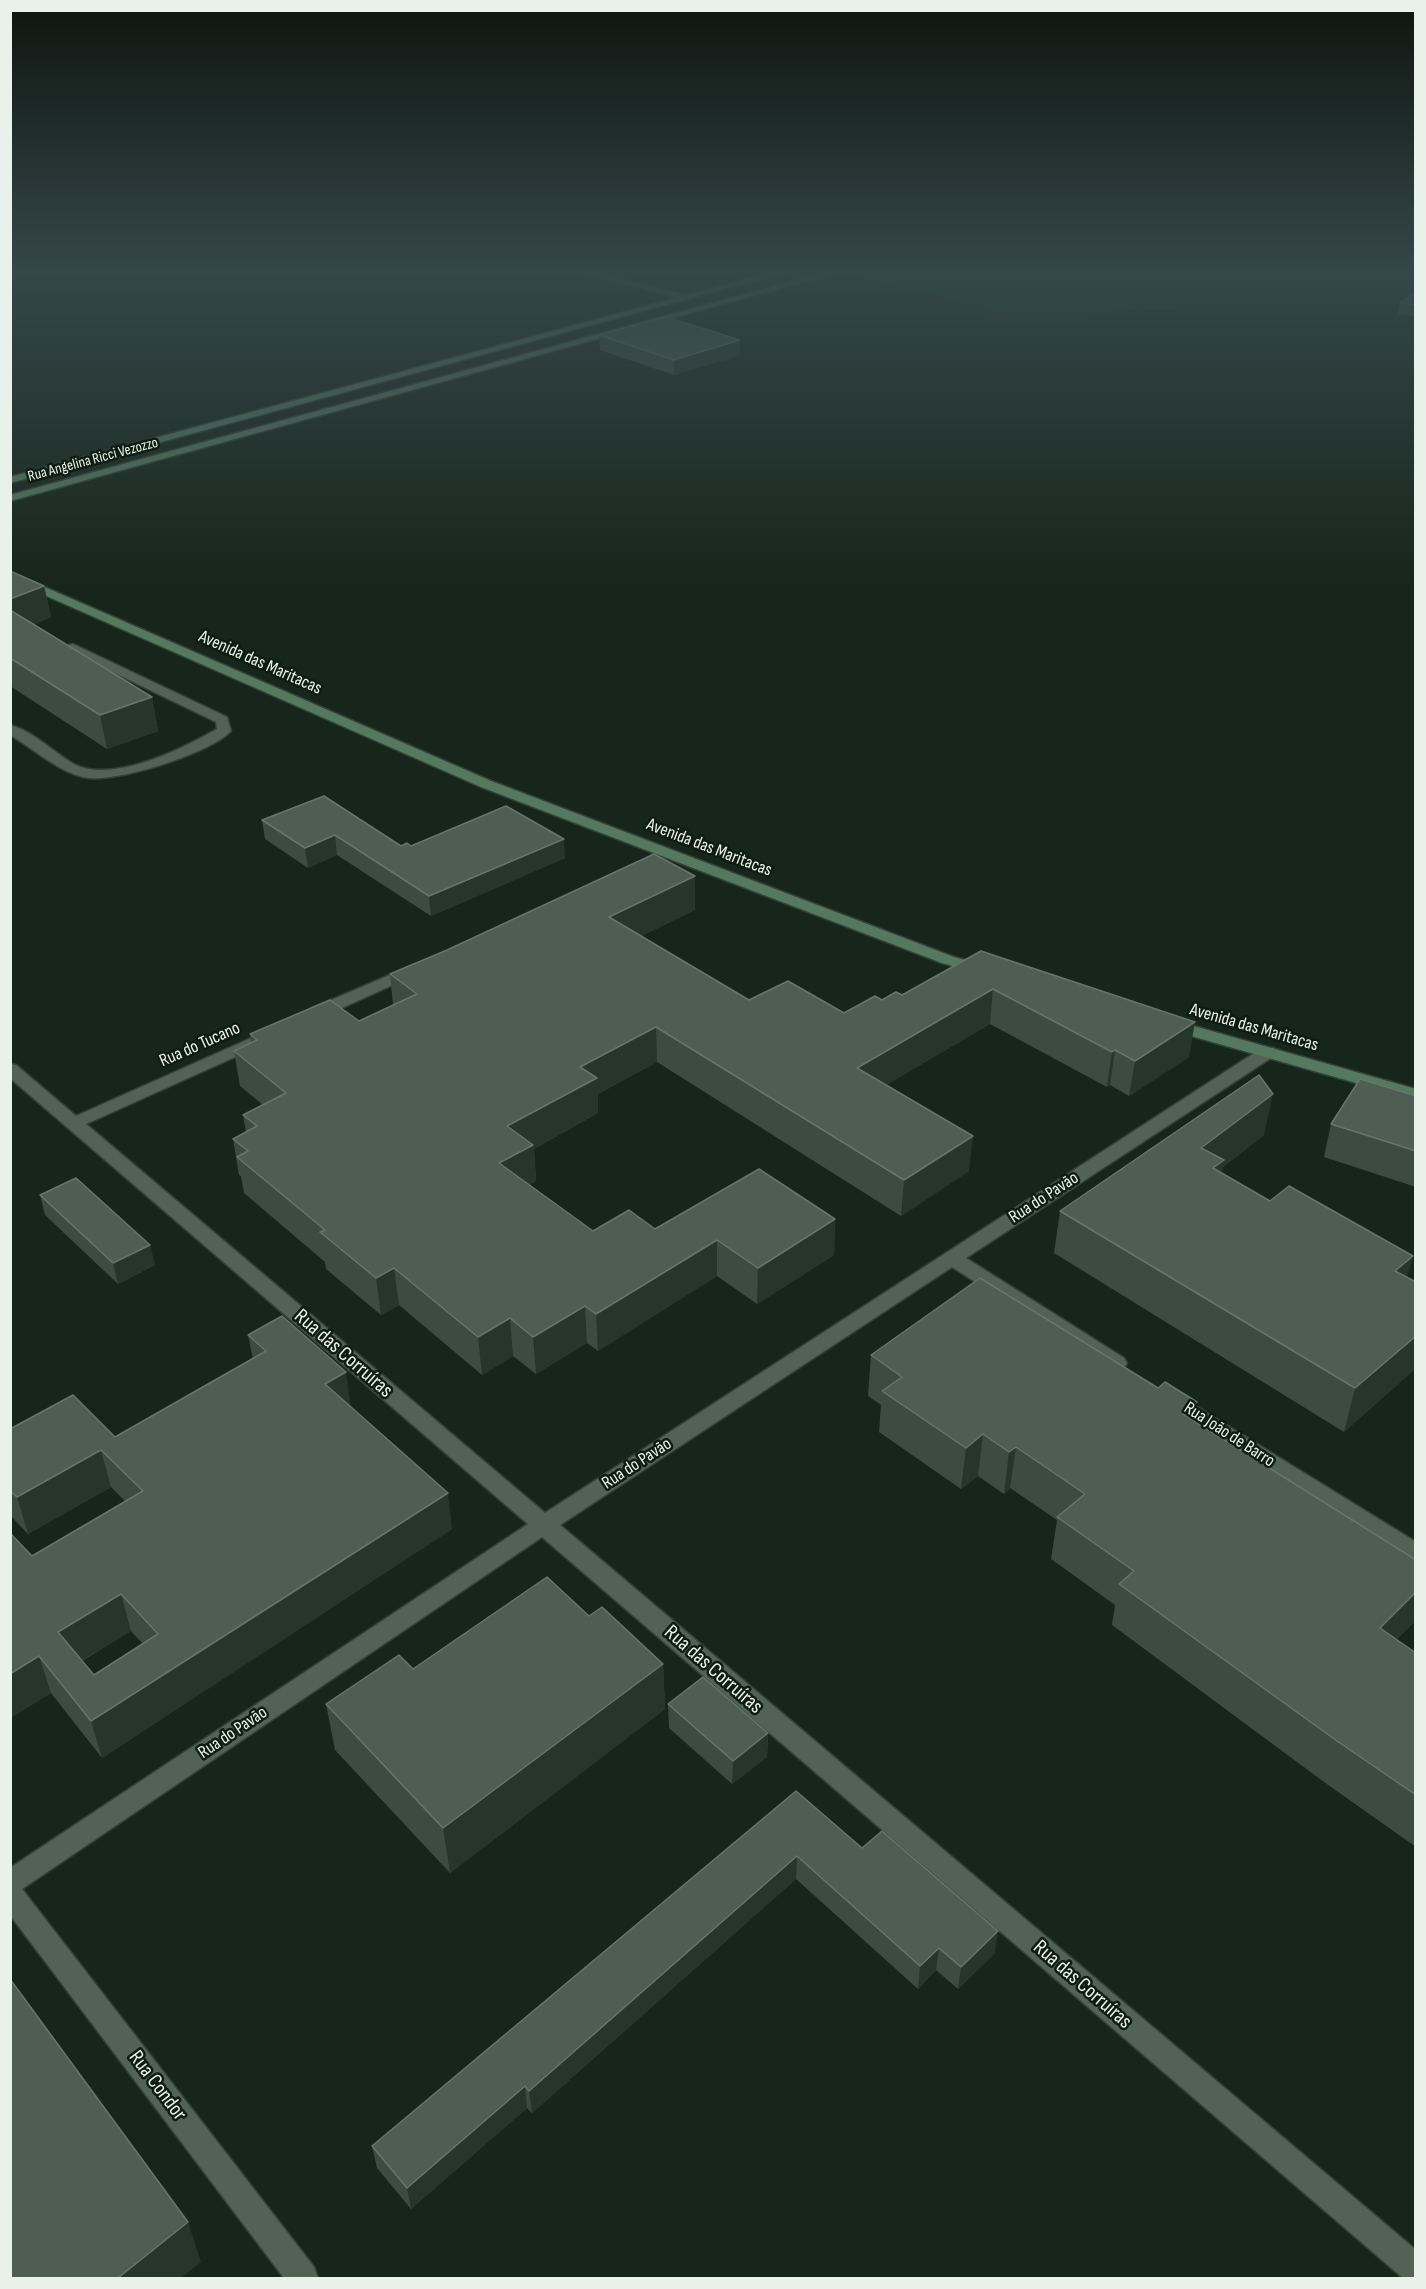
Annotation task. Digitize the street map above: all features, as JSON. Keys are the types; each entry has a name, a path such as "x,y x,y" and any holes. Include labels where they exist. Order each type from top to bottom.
{"main road":[{"name":"Rua Angelina Ricci Vezozzo","path":"10,480 393,377"},
{"name":"Rua Angelina Ricci Vezozzo","path":"10,498 454,377"},
{"name":"Avenida das Maritacas","path":"10,575 486,784 948,960 994,973"},
{"name":"Avenida das Maritacas","path":"1154,1019 1416,1095"}],"street":[{"path":"10,729 83,774 101,777 127,771 208,742 224,731 222,720 73,648"},
{"path":"648,863 670,854"},
{"path":"301,1020 431,961"},
{"name":"Rua do Tucano","path":"74,1123 280,1030"},
{"name":"Rua do Pavão","path":"10,1883 543,1525 1268,1052"},
{"name":"Rua das Corruíras","path":"10,1069 1416,2270"},
{"path":"952,1258 1133,1374"},
{"name":"Rua João de Barro","path":"1164,1393 1416,1553"},
{"name":"Rua Condor","path":"10,1894 303,2278"}],"building":[{"path":"10,571 44,586 10,599"},
{"path":"10,610 152,697 100,715 10,658"},
{"path":"324,796 401,846 407,843 411,846 506,806 564,839 429,896 335,835 305,848 262,820"},
{"path":"654,854 695,876 609,917 749,1000 788,981 844,1013 875,996 882,1000 896,992 902,995 981,951 1195,1022 1135,1061 1115,1050 1112,1052 993,989 857,1068 973,1136 904,1180 656,1027 580,1067 597,1078 507,1126 533,1145 499,1163 593,1231 629,1210 655,1229 759,1169 835,1219 758,1268 717,1240 596,1314 585,1306 533,1337 510,1318 478,1337 394,1268 376,1278 320,1232 325,1230 237,1157 248,1151 233,1139 257,1126 243,1115 286,1093 234,1051 257,1040 250,1034 330,1000 359,1021 417,994 390,974"},
{"path":"1259,1075 1273,1094 1201,1148 1224,1160 1213,1168 1270,1201 1289,1186 1413,1256 1395,1271 1416,1282 1416,1336 1355,1388 1060,1211"},
{"path":"1360,1079 1416,1096 1416,1151 1331,1124"},
{"path":"76,1178 150,1245 113,1263 40,1195"},
{"path":"980,1278 1158,1388 1165,1382 1197,1402 1183,1414 1416,1560 1416,1592 1380,1628 1416,1653 1416,1795 1119,1584 1134,1571 1057,1517 1085,1494 1016,1447 1009,1452 983,1434 966,1448 882,1391 902,1377 871,1355"},
{"path":"282,1316 346,1372 325,1384 448,1493 91,1721 39,1656 10,1674 10,1533 32,1556 143,1491 101,1450 17,1497 10,1491 10,1429 73,1395 115,1437 266,1351 248,1335","holes":["121,1594 158,1634 94,1675 58,1632"]},
{"path":"547,1577 589,1616 602,1607 663,1664 443,1828 326,1704 399,1655 413,1669"},
{"path":"703,1677 768,1733 733,1761 668,1704"},
{"path":"796,1791 862,1848 882,1831 998,1931 961,1967 939,1948 920,1966 797,1856 529,2091 525,2086 407,2188 372,2146"},
{"path":"10,1979 188,2222 118,2278 10,2278"}]}
